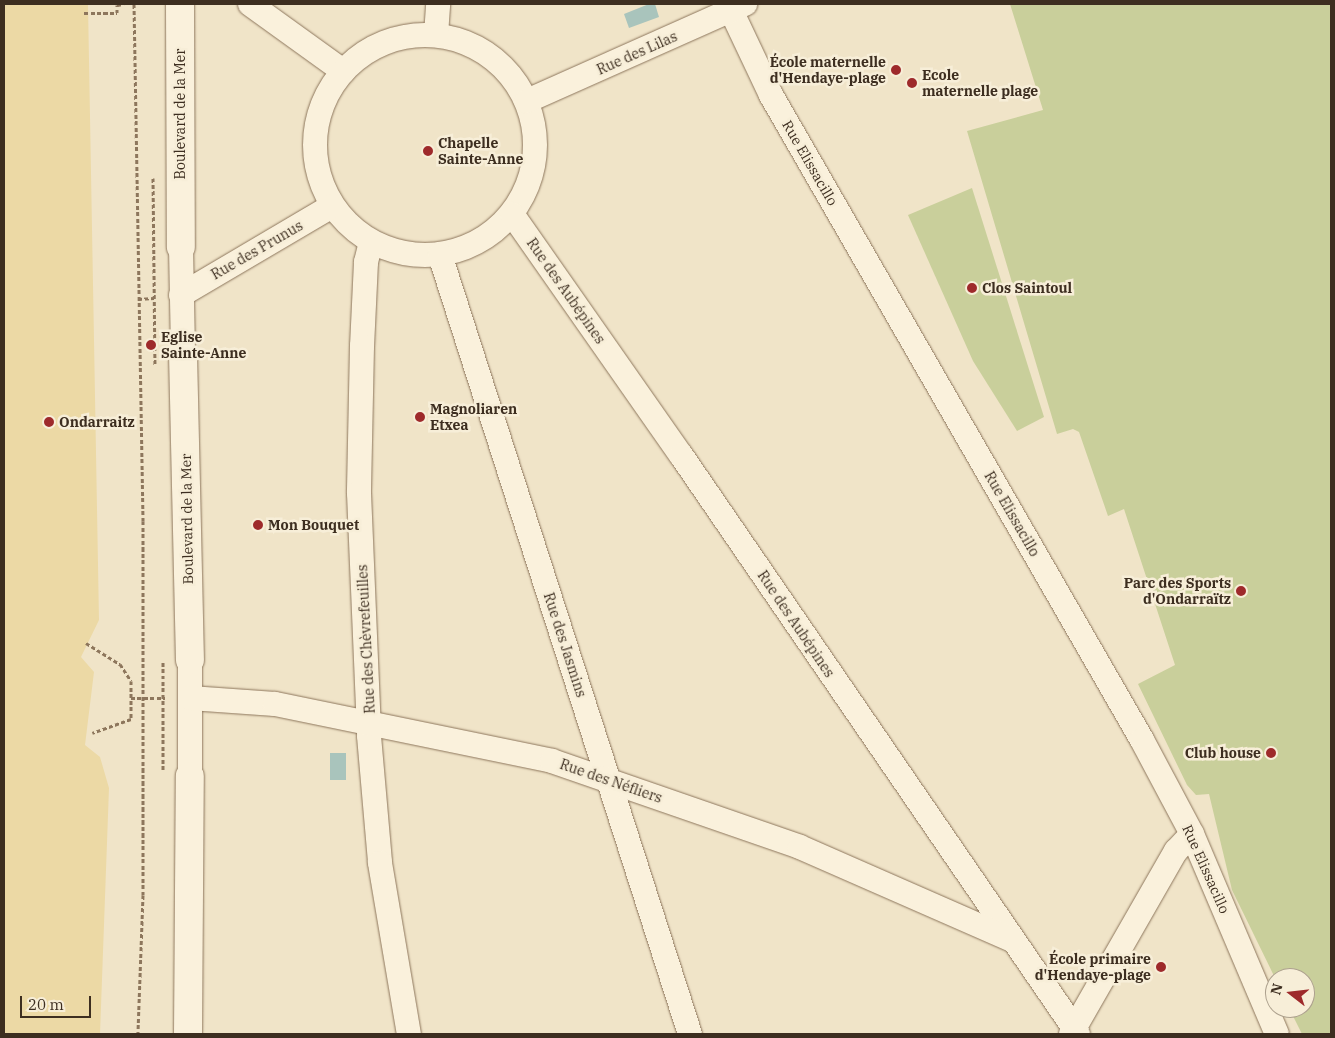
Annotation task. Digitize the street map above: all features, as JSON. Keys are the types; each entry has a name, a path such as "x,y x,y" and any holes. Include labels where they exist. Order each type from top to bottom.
{"main road":[{"name":"Boulevard de la Mer","path":"180,4 181,247"},
{"name":"Boulevard de la Mer","path":"183,354 190,660"},
{"name":"Boulevard de la Mer","path":"188,1034 190,776"}],"street":[{"path":"250,4 343,71"},
{"path":"436,34 438,4"},
{"name":"Rue des Lilas","path":"527,101 735,6"},
{"name":"Rue Elissacillo","path":"735,6 771,95 1137,732 1192,834 1277,1034"},
{"path":"436,34 464,41 490,55 512,76 527,101 536,140 531,179 512,214 492,234 468,248 440,256 410,255 371,242 349,227 332,206 320,180 315,142 317,122 327,95 343,71 362,54 385,42 410,35 436,34"},
{"name":"Rue des Prunus","path":"182,295 332,206"},
{"name":"Rue des Aubépines","path":"512,214 686,463 1074,1032"},
{"name":"Rue des Chèvrefeuilles","path":"371,242 366,262 359,493 370,721 380,863 409,1034"},
{"name":"Boulevard de la Mer","path":"181,247 183,354"},
{"name":"Rue des Jasmins","path":"440,256 690,1034"},
{"name":"Boulevard de la Mer","path":"190,660 190,776"},
{"name":"Rue des Néfliers","path":"190,698 275,704 370,721 552,761 607,778 800,847 1012,940"},
{"path":"1074,1032 1176,851 1192,834"}],"path":[{"path":"84,13 117,13 117,5 124,4"},
{"path":"134,4 143,698 138,1034"},
{"path":"152,248 154,331"},
{"path":"138,299 153,298"},
{"path":"86,643 120,664 131,681 132,719 92,733"},
{"path":"163,660 163,755"},
{"path":"131,698 164,698"}],"green space":[{"name":"Parc des Sports d'Ondarraïtz","path":"1010,4 1331,4 1331,1034 1302,1034 1294,1018 1315,1018 1315,968 1270,968 1232,890 1209,794 1196,795 1187,785 1138,684 1175,665 1124,509 1108,516 1079,432 1073,429 1057,434 967,131 1043,110"},
{"name":"Clos Saintoul","path":"972,188 1044,417 1017,431 973,361 908,215"}],"sand":[{"name":"Ondarraitz","path":"4,4 88,4 99,620 81,657 94,672 85,745 100,757 109,788 100,1034 4,1034"}],"water":[{"path":"649,4 655,4 659,17 629,28 624,14"},
{"path":"330,753 346,753 346,780 330,780"}],"place":[{"name":"École maternelle d'Hendaye-plage","path":"896,70"},
{"name":"Ecole maternelle plage","path":"912,83"},
{"name":"Chapelle Sainte-Anne","path":"428,151"},
{"name":"Clos Saintoul","path":"972,288"},
{"name":"Eglise Sainte-Anne","path":"151,345"},
{"name":"Magnoliaren Etxea","path":"420,417"},
{"name":"Ondarraitz","path":"49,422"},
{"name":"Mon Bouquet","path":"258,525"},
{"name":"Parc des Sports d'Ondarraïtz","path":"1241,591"},
{"name":"Club house","path":"1271,753"},
{"name":"École primaire d'Hendaye-plage","path":"1161,967"}]}
